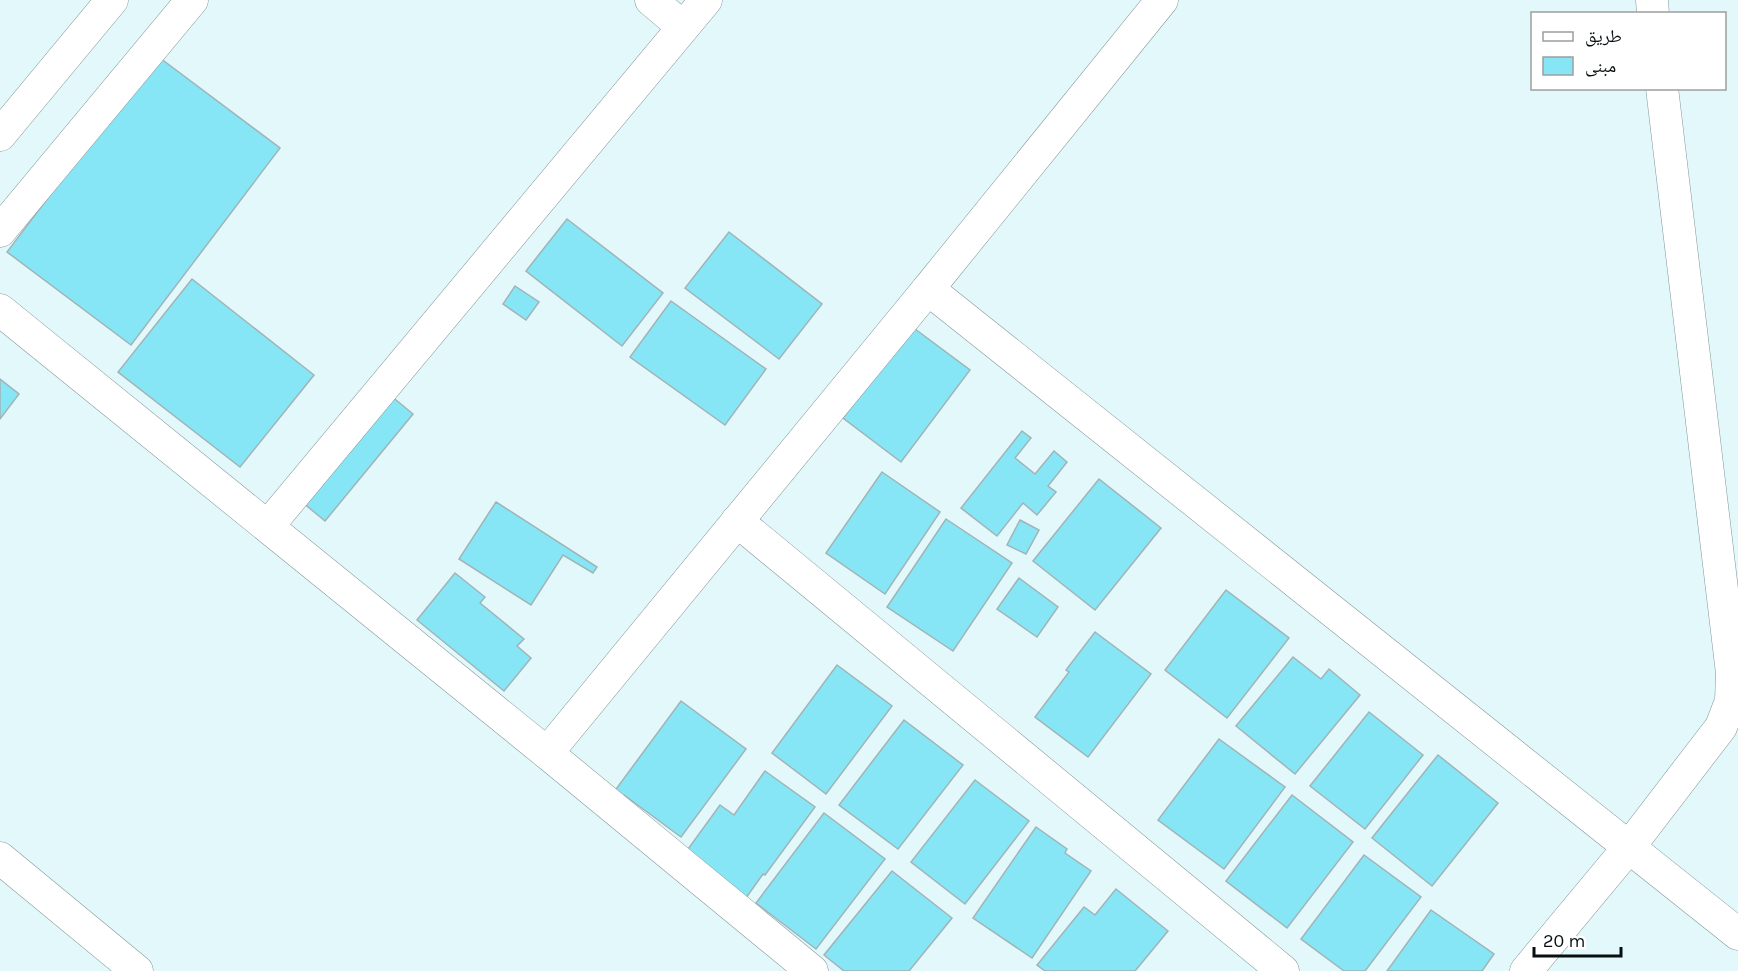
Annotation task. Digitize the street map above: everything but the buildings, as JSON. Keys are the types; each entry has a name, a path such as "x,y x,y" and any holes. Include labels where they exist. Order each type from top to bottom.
{"street":[{"path":"0,231 192,0"},
{"path":"651,0 683,27"},
{"path":"268,526 706,0"},
{"path":"547,753 1162,0"},
{"path":"0,135 106,2"},
{"path":"1526,971 1629,846 1721,727 1731,701 1732,673 1662,90"},
{"path":"928,289 1738,934"},
{"path":"0,310 812,971"},
{"path":"737,521 1283,971"},
{"path":"0,858 137,971"}]}
